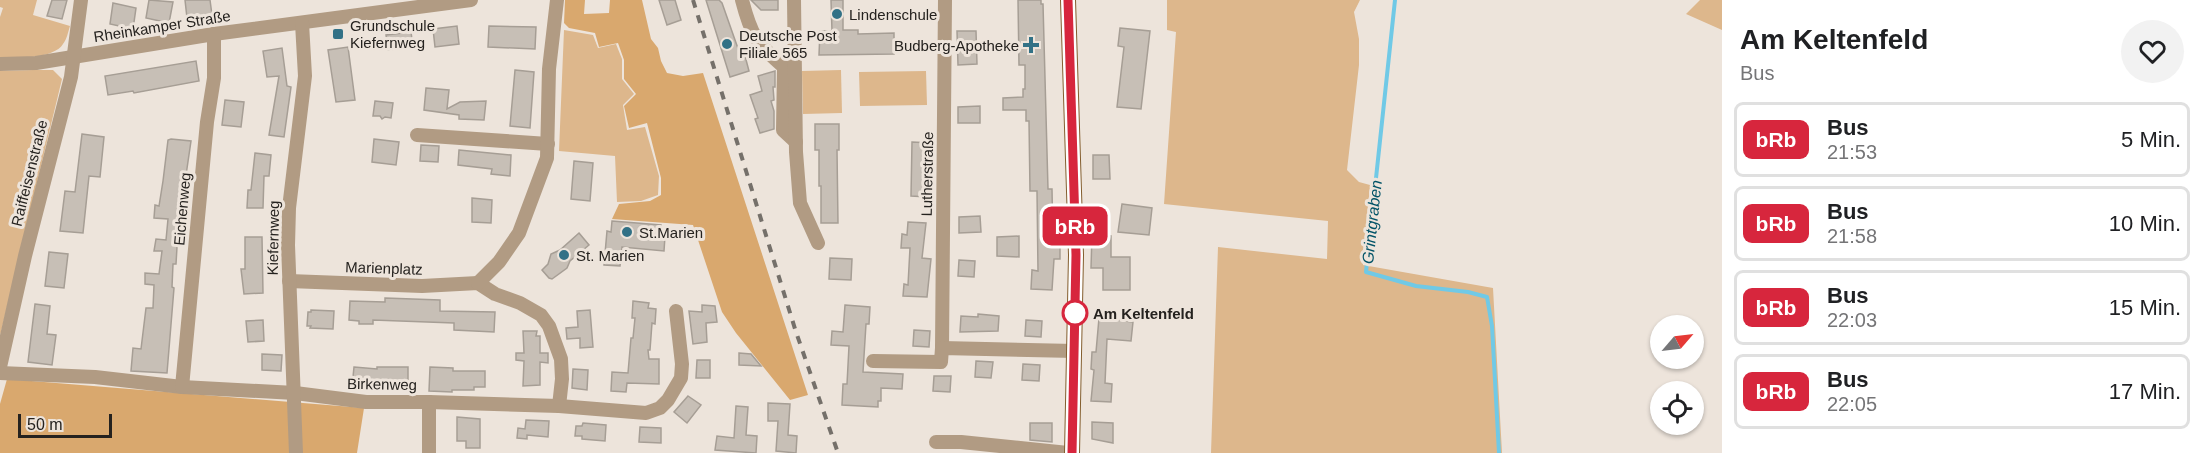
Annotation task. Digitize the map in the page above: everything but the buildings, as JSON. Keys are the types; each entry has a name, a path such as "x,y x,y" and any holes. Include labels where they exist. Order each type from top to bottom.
{"main road":[{"path":"1068,0 1076,255 1075,351 1070,453"}],"street":[{"name":"Raiffeisenstraße","path":"0,367 25,256 71,77 81,0"},
{"name":"Rheinkamper Straße","path":"0,64 36,63 214,34 471,0"},
{"path":"478,284 499,262 519,233 547,158 549,69 557,0"},
{"path":"742,0 750,31 771,56 784,67 783,130 796,142"},
{"path":"794,0 796,142 800,203 818,243"},
{"name":"Lutherstraße","path":"942,348 945,0"},
{"name":"Kiefernweg","path":"296,453 289,281 289,208 305,76 302,23"},
{"name":"Eichenweg","path":"182,387 207,122 214,78 214,34"},
{"path":"417,135 548,144"},
{"name":"Marienplatz","path":"289,281 422,286 478,284 495,294 520,303 541,315 549,326 561,359 562,379 559,406"},
{"name":"Birkenweg","path":"0,373 95,377 182,387 295,393 366,402 559,406 646,413 660,408 675,390 681,378 682,364 676,311"},
{"path":"873,361 941,362 942,348 1075,351"},
{"path":"429,402 429,453"},
{"path":"936,442 1070,453"}],"shaded area":[{"path":"0,0 37,0 33,15 70,26 64,42 52,53 25,58 0,59 0,17 3,8 0,7"},
{"path":"565,0 585,0 584,14 609,13 610,0 642,0 651,39 658,48 667,73 683,76 703,73 808,395 790,400 736,333 722,312 693,225 612,219 619,204 650,201 661,195 661,178 647,123 629,128 624,106 636,94 624,79 624,60 618,43 599,47 595,33 569,28 564,23"},
{"path":"1167,0 1360,0 1354,12 1359,39 1359,65 1347,170 1359,182 1370,185 1363,265 1493,288 1502,453 1211,453 1218,247 1327,259 1328,221 1164,204 1176,32 1167,30"},
{"path":"1700,0 1722,0 1722,30 1686,14"},
{"path":"564,30 593,35 598,48 616,44 622,59 622,79 634,94 623,105 627,130 645,127 659,176 658,195 641,201 617,202 615,156 559,151"},
{"path":"53,70 62,79 0,336 0,71"},
{"path":"841,70 842,113 803,114 802,71"},
{"path":"926,71 927,105 860,106 859,72"},
{"path":"7,379 364,408 357,453 0,453 0,404"}],"waterway":[{"name":"Grintgraben","path":"1395,0 1366,272 1416,286 1468,292 1487,297 1492,326 1499,453"}],"railway":[{"path":"693,0 796,332 838,453"}],"bus line":[{"name":"bRb","path":"1068,0 1076,255 1072,453"}],"place":[{"name":"Lindenschule","path":"837,14"},
{"name":"Grundschule Kiefernweg","path":"338,34"},
{"name":"Deutsche Post Filiale 565","path":"727,44"},
{"name":"Budberg-Apotheke","path":"1031,45"},
{"name":"St.Marien","path":"627,232"},
{"name":"St. Marien","path":"564,255"},
{"name":"Am Keltenfeld","path":"1075,313"}]}
